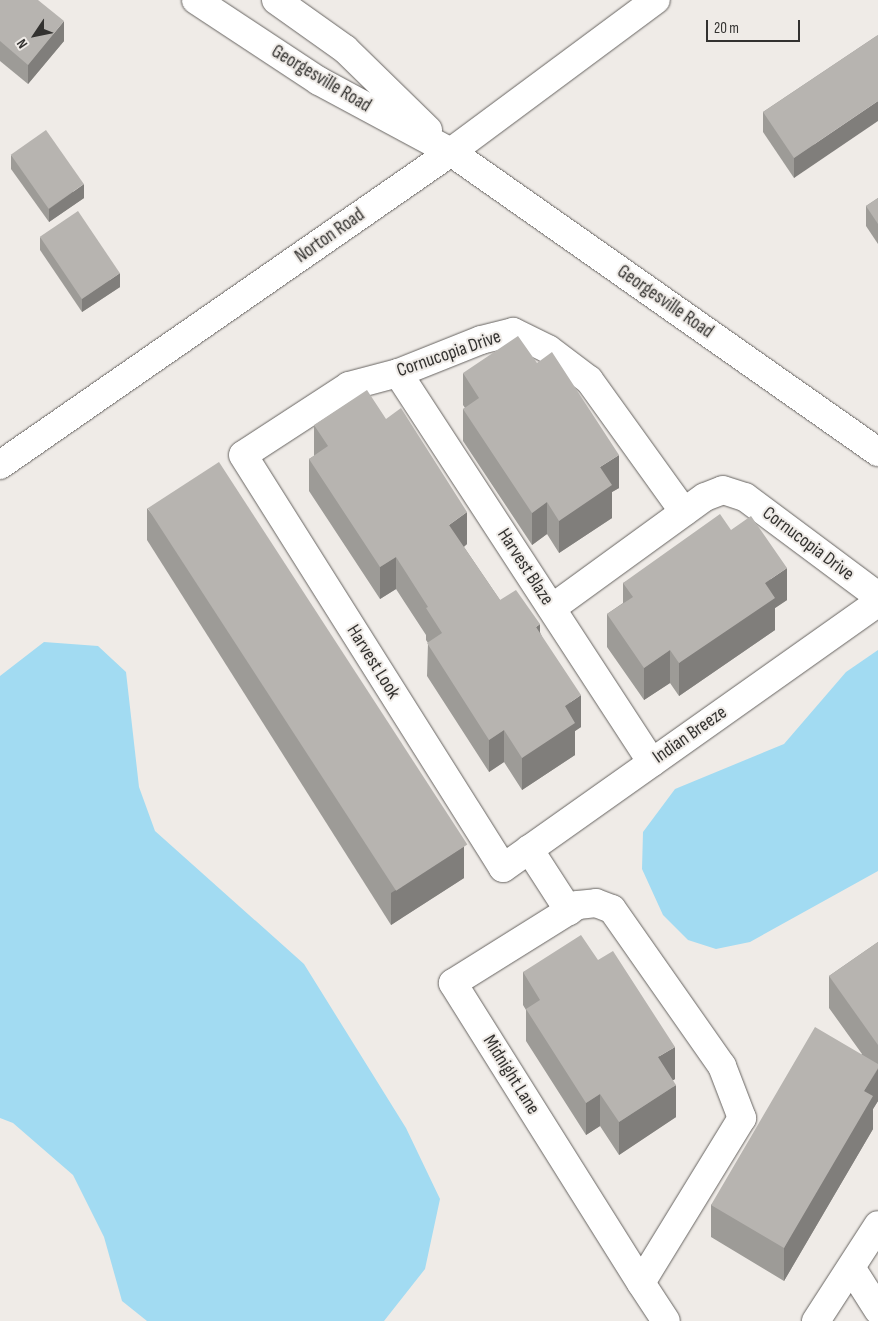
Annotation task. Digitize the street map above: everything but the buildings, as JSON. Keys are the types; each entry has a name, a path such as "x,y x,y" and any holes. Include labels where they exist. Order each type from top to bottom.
{"street":[{"name":"Georgesville Road","path":"196,0 319,81 451,152 878,452"},
{"name":"Georgesville Road","path":"276,0 345,49 451,152"},
{"name":"Norton Road","path":"0,465 451,152 656,0"},
{"name":"Cornucopia Drive","path":"243,455 348,386 398,373 481,340 513,332 540,345 589,380 684,512"},
{"name":"Harvest Blaze","path":"398,373 652,762"},
{"name":"Harvest Look","path":"243,455 503,868"},
{"name":"Cornucopia Drive","path":"552,608 705,497 723,490 745,497 878,596"},
{"name":"Indian Breeze","path":"503,868 878,602"},
{"path":"530,849 569,911"},
{"name":"Midnight Lane","path":"642,1283 742,1118 722,1066 612,909 596,903 578,905 453,983 642,1283 666,1321"},
{"path":"816,1321 852,1269 878,1225"},
{"path":"852,1269 878,1310"}],"water":[{"path":"44,642 98,646 126,672 139,787 155,831 304,964 406,1128 440,1199 425,1269 384,1321 147,1321 122,1301 104,1237 73,1175 13,1123 0,1118 0,676"},
{"path":"878,650 878,871 750,942 716,949 688,940 663,915 642,869 643,832 675,789 784,744 846,672"}]}
